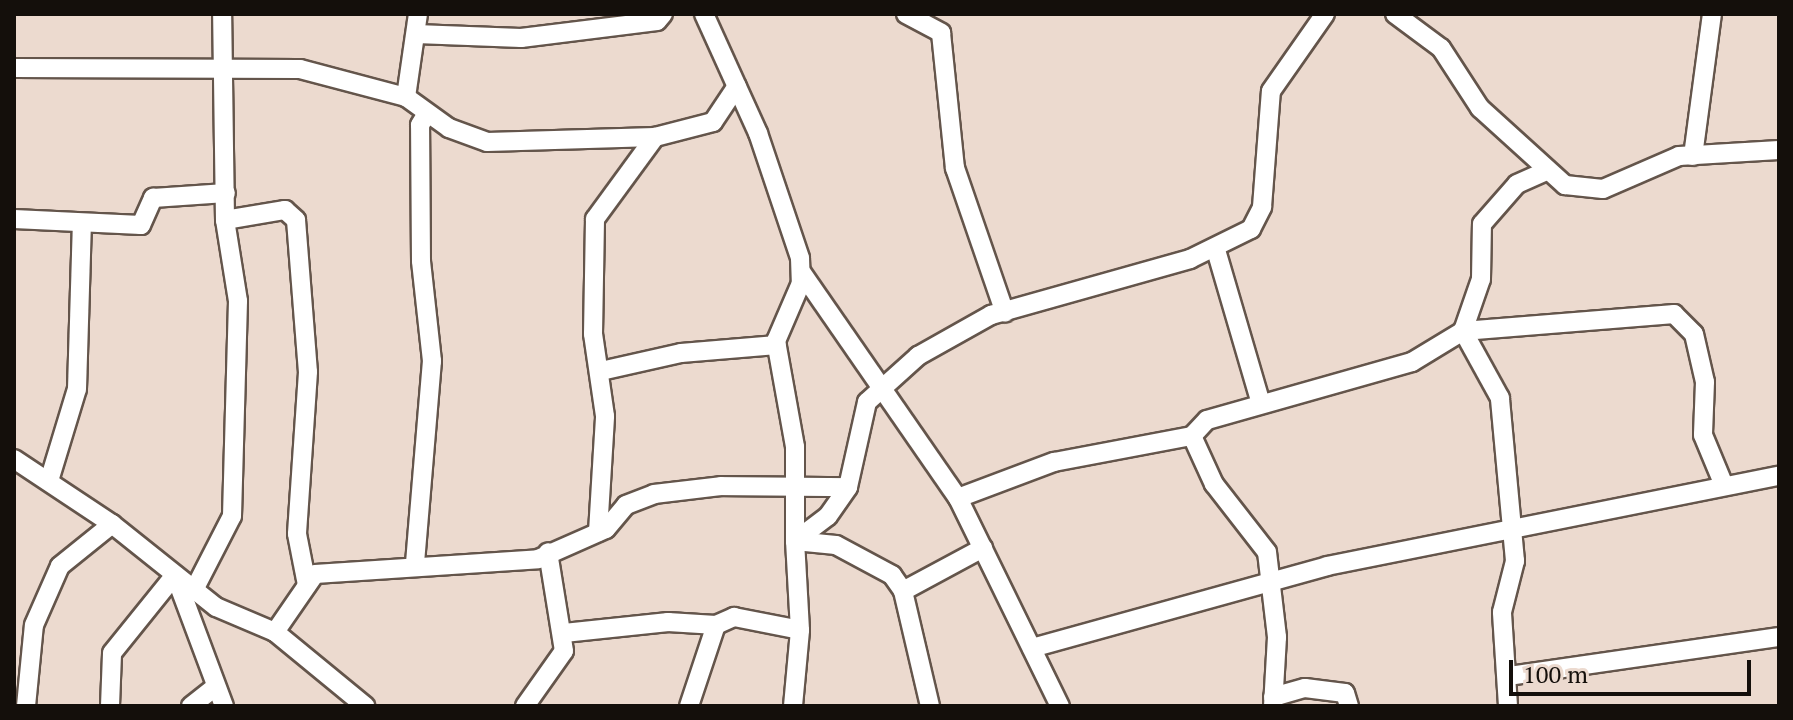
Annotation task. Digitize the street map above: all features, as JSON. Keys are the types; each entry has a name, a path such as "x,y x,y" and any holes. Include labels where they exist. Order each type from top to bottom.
{"street":[{"path":"194,590 232,516 238,301 225,220 220,64 222,14"},
{"path":"406,97 418,14"},
{"path":"416,34 521,38 657,21 663,14"},
{"path":"704,14 737,86 802,273 958,498 1060,706"},
{"path":"906,14 941,33 955,168 1005,313"},
{"path":"795,541 828,516 848,487 858,418 882,387 971,323 1216,250 1257,219 1271,91 1325,14"},
{"path":"1395,14 1441,48 1480,108 1565,185 1603,189 1664,160 1779,150"},
{"path":"1693,156 1712,14"},
{"path":"14,68 220,64 300,69 406,97 426,115 487,142 655,137 713,122 737,86"},
{"path":"415,563 432,361 421,261 420,125 426,115"},
{"path":"598,532 601,371 593,334 595,219 655,137"},
{"path":"1508,706 1502,612 1515,561 1508,529 1500,398 1463,331 1481,279 1482,224 1517,184 1546,171"},
{"path":"14,219 141,225 153,198 226,193"},
{"path":"225,220 285,210 296,220 308,372 297,534 307,585"},
{"path":"49,481 77,389 82,223"},
{"path":"1216,250 1261,404"},
{"path":"793,706 800,630 791,487 795,447 777,345 777,326 802,273"},
{"path":"958,498 1054,462 1192,436 1207,420 1261,404 1381,377 1463,331 1674,314 1694,334 1705,382 1703,435 1723,483"},
{"path":"601,371 681,353 777,345"},
{"path":"1192,436 1214,484 1256,530 1273,582 1273,702 1305,688 1345,693 1349,706"},
{"path":"14,459 112,524 194,590 275,632 365,706"},
{"path":"1032,648 1273,582 1723,483 1779,476"},
{"path":"275,632 315,574 415,563 502,562 548,552 598,532 626,505 654,494 848,487"},
{"path":"26,706 34,625 60,566 112,524"},
{"path":"795,541 870,557 903,591 930,706"},
{"path":"903,591 983,548"},
{"path":"525,706 564,651 564,633 548,552"},
{"path":"175,575 224,706"},
{"path":"110,706 112,653 175,575"},
{"path":"564,633 668,622 716,625 734,617 800,630"},
{"path":"689,706 716,625"},
{"path":"1508,676 1779,637"},
{"path":"191,706 215,687"}]}
